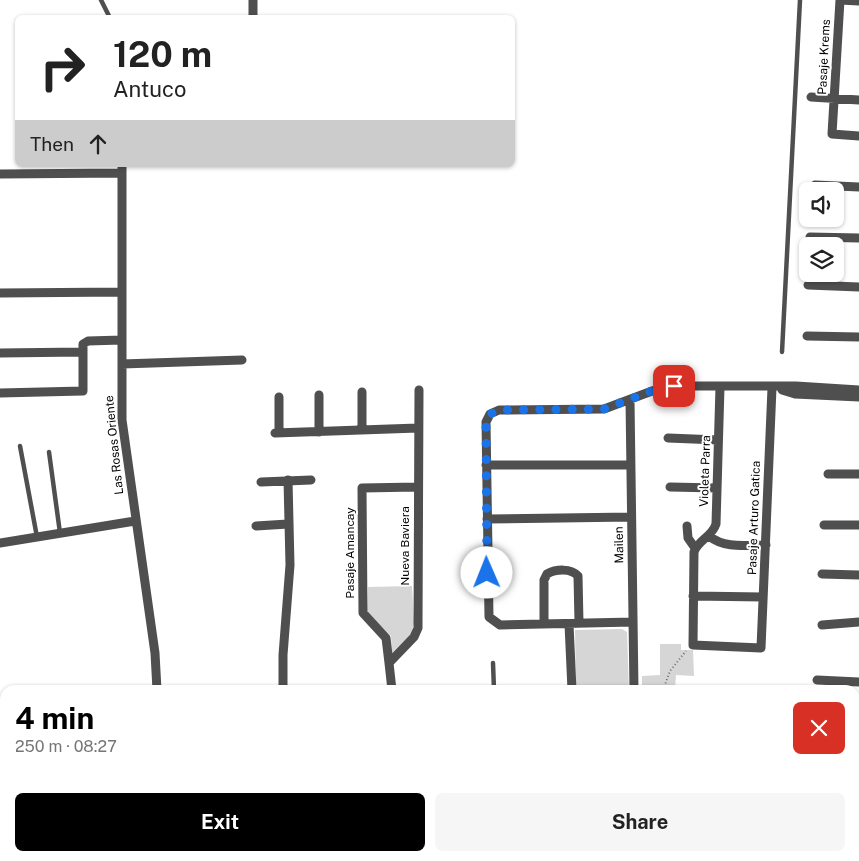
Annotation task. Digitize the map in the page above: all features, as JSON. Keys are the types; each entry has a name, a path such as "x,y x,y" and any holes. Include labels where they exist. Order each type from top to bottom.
{"street":[{"path":"253,0 253,15"},
{"name":"Pasaje Krems","path":"859,1 840,0 832,134 859,136"},
{"path":"811,98 859,100"},
{"path":"0,174 122,169"},
{"name":"Las Rosas Oriente","path":"122,169 122,420 155,653 156,685"},
{"path":"844,186 859,187"},
{"path":"844,238 859,238"},
{"path":"808,285 859,287"},
{"path":"0,293 122,292"},
{"path":"807,336 859,337"},
{"path":"0,393 83,391 83,344 88,341 122,340"},
{"path":"0,353 82,352"},
{"path":"122,364 242,360"},
{"path":"633,622 500,625 492,621 488,614 486,465 486,422 490,414 499,410 604,409 652,391 674,386 772,388 796,386 859,390"},
{"name":"Violeta Parra","path":"709,536 716,524 720,387"},
{"path":"772,388 795,394 859,397"},
{"name":"Pasaje Arturo Gatica","path":"693,645 761,648 772,388"},
{"name":"Nueva Baviera","path":"389,663 414,637 418,628 417,487 419,390"},
{"path":"362,392 362,430"},
{"path":"319,395 319,432"},
{"path":"279,397 277,433 418,428"},
{"name":"Mailen","path":"630,400 634,685"},
{"path":"668,438 718,440"},
{"path":"486,465 631,465"},
{"path":"828,474 859,474"},
{"path":"284,685 283,655 290,564 288,480"},
{"path":"261,482 311,480"},
{"name":"Pasaje Amancay","path":"389,663 386,638 366,619 363,613 362,488 417,487"},
{"path":"670,487 717,488"},
{"path":"487,519 631,517"},
{"path":"0,543 135,521"},
{"path":"256,526 288,524"},
{"path":"824,525 859,525"},
{"path":"687,526 688,538 695,548"},
{"path":"693,645 693,558 695,548 709,536 721,544 766,545"},
{"path":"544,624 546,576 552,571 570,571 578,576 578,623"},
{"path":"822,574 859,575"},
{"path":"693,596 763,597"},
{"path":"822,625 859,622"},
{"path":"569,624 572,685"},
{"path":"389,663 391,685"},
{"path":"817,680 859,682"}],"lane":[{"path":"101,0 108,15"},
{"path":"782,352 800,0"},
{"path":"20,446 37,536"},
{"path":"49,452 60,533"},
{"path":"493,663 494,685"}],"path":[{"path":"664,685 674,664 693,645"}],"shaded area":[{"path":"412,586 414,623 411,634 392,653 391,636 367,613 368,587"},
{"path":"622,629 627,632 629,685 576,685 575,630"},
{"path":"660,644 681,644 681,650 693,650 694,676 676,675 675,685 642,685 642,676 660,675"}],"route":[{"path":"487,573 486,419 488,416 496,410 604,409 642,394 674,386"}]}
